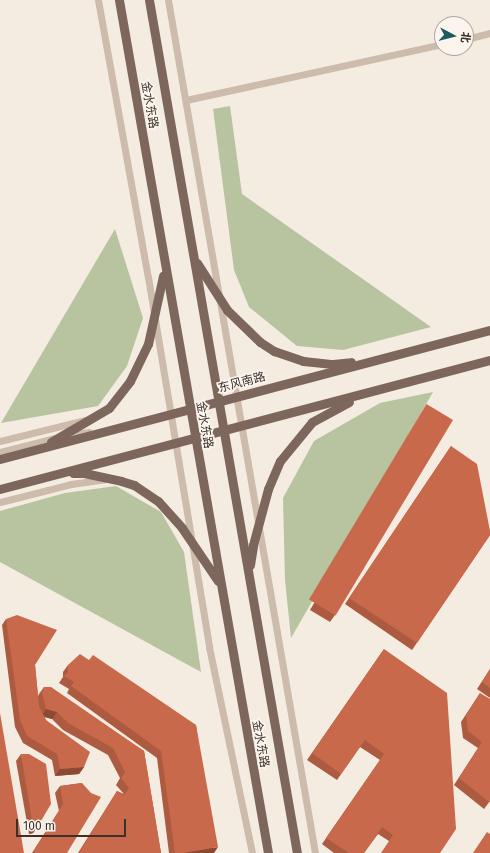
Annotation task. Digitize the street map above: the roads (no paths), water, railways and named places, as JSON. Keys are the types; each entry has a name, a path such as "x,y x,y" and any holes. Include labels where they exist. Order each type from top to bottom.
{"main road":[{"name":"金水东路","path":"119,0 194,438 268,853"},
{"name":"金水东路","path":"149,0 297,853"},
{"path":"193,254 219,298 239,323 260,342 287,356 333,364 386,358"},
{"path":"40,449 96,417 116,400 136,372 148,344 155,318 165,267"},
{"name":"东风南路","path":"0,459 490,330"},
{"path":"0,489 490,360"},
{"path":"249,574 258,526 275,473 302,432 325,414 365,393"},
{"path":"56,474 84,473 110,478 134,485 158,501 192,542 220,584"}],"street":[{"path":"98,0 155,318 209,647 252,853"},
{"path":"168,0 258,526 316,853"},
{"path":"474,37 490,33"},
{"path":"186,100 434,46"},
{"path":"0,441 96,417"},
{"path":"0,452 63,436 123,427"},
{"path":"0,502 71,484 110,478"}]}
